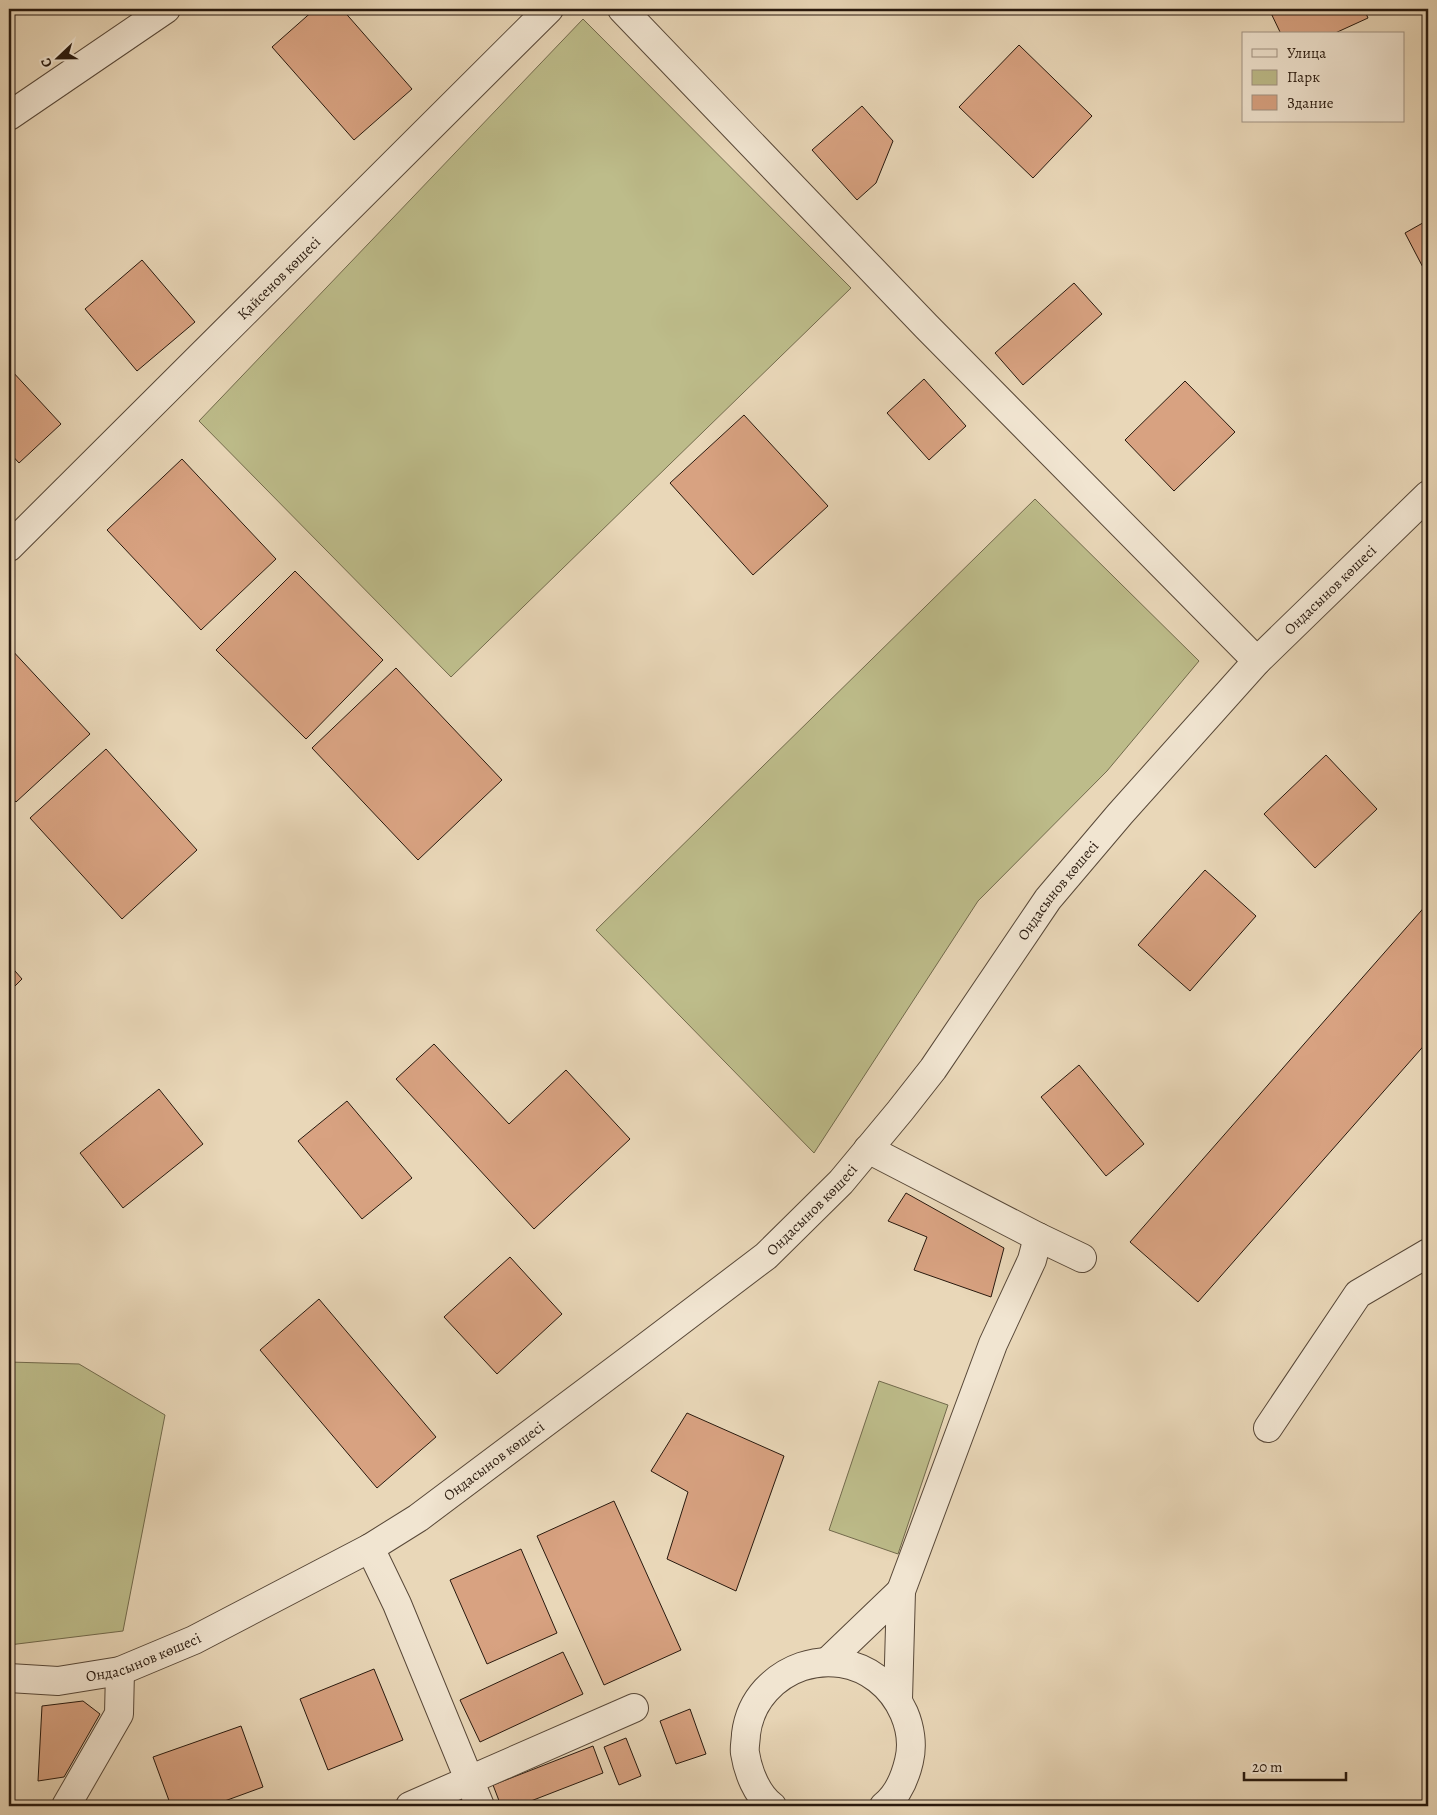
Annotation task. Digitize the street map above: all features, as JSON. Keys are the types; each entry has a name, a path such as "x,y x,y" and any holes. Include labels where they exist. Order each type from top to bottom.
{"street":[{"path":"9,116 166,9"},
{"name":"Қайсенов көшесі","path":"9,547 549,9"},
{"path":"622,9 927,327 1257,661"},
{"name":"Ондасынов көшесі","path":"9,1678 58,1681 120,1671 194,1640 370,1548 418,1518 766,1256 841,1182 933,1068 1048,898 1120,814 1257,661 1428,495"},
{"path":"868,1149 1082,1258"},
{"path":"898,1699 901,1591 993,1344 1032,1260 1038,1237"},
{"path":"1268,1428 1358,1294 1428,1252"},
{"path":"370,1548 397,1604 480,1806"},
{"path":"828,1661 901,1591"},
{"path":"772,1806 767,1802 752,1779 745,1752 747,1724 758,1699 776,1679 800,1666 828,1661 855,1666 879,1679 898,1699 909,1724 911,1752 905,1778 890,1802 884,1806"},
{"path":"66,1806 118,1714 120,1671"},
{"path":"410,1806 634,1708"}],"green space":[{"path":"583,19 851,288 451,677 199,421"},
{"path":"1035,499 1199,661 1107,771 978,901 814,1153 596,930"},
{"path":"9,1362 79,1364 165,1415 123,1631 9,1645"},
{"path":"879,1381 948,1405 898,1554 829,1530"}],"building":[{"path":"315,9 342,9 412,89 354,140 272,47"},
{"path":"1269,9 1364,9 1368,18 1337,32 1280,32"},
{"path":"1019,45 1092,116 1033,178 959,107"},
{"path":"862,106 893,141 876,183 857,200 812,150"},
{"path":"1428,220 1428,277 1405,233"},
{"path":"142,260 195,322 137,371 85,309"},
{"path":"1074,283 1102,314 1023,385 995,353"},
{"path":"11,370 61,424 19,463 9,452 9,372"},
{"path":"924,379 966,426 929,460 887,413"},
{"path":"1185,381 1235,432 1174,491 1125,440"},
{"path":"744,415 828,506 753,575 670,483"},
{"path":"182,459 276,559 201,630 107,530"},
{"path":"295,571 383,660 306,739 216,650"},
{"path":"9,647 90,734 16,802 9,794"},
{"path":"396,668 502,780 418,860 312,748"},
{"path":"106,749 197,850 122,919 30,818"},
{"path":"1326,755 1377,809 1315,868 1264,814"},
{"path":"1205,870 1256,916 1190,991 1138,945"},
{"path":"1428,903 1428,1041 1198,1302 1130,1242"},
{"path":"9,964 22,979 9,992"},
{"path":"434,1044 509,1124 566,1070 630,1139 534,1229 396,1079"},
{"path":"1079,1065 1144,1144 1106,1176 1041,1097"},
{"path":"159,1089 203,1144 123,1208 80,1153"},
{"path":"347,1101 412,1178 362,1219 298,1141"},
{"path":"906,1193 1004,1248 991,1297 914,1270 927,1237 888,1221"},
{"path":"510,1257 562,1314 497,1374 444,1317"},
{"path":"319,1299 436,1437 377,1488 260,1350"},
{"path":"687,1413 784,1456 736,1591 667,1559 688,1492 651,1471"},
{"path":"614,1501 681,1650 604,1685 537,1536"},
{"path":"521,1549 557,1633 487,1664 450,1580"},
{"path":"563,1652 583,1694 480,1742 460,1700"},
{"path":"374,1669 403,1740 328,1770 300,1699"},
{"path":"83,1701 100,1714 64,1777 38,1781 42,1706"},
{"path":"690,1709 706,1754 676,1764 660,1721"},
{"path":"241,1726 263,1787 211,1806 171,1806 153,1757"},
{"path":"626,1738 641,1776 619,1785 604,1747"},
{"path":"593,1746 603,1773 518,1806 501,1806 493,1785"}]}
